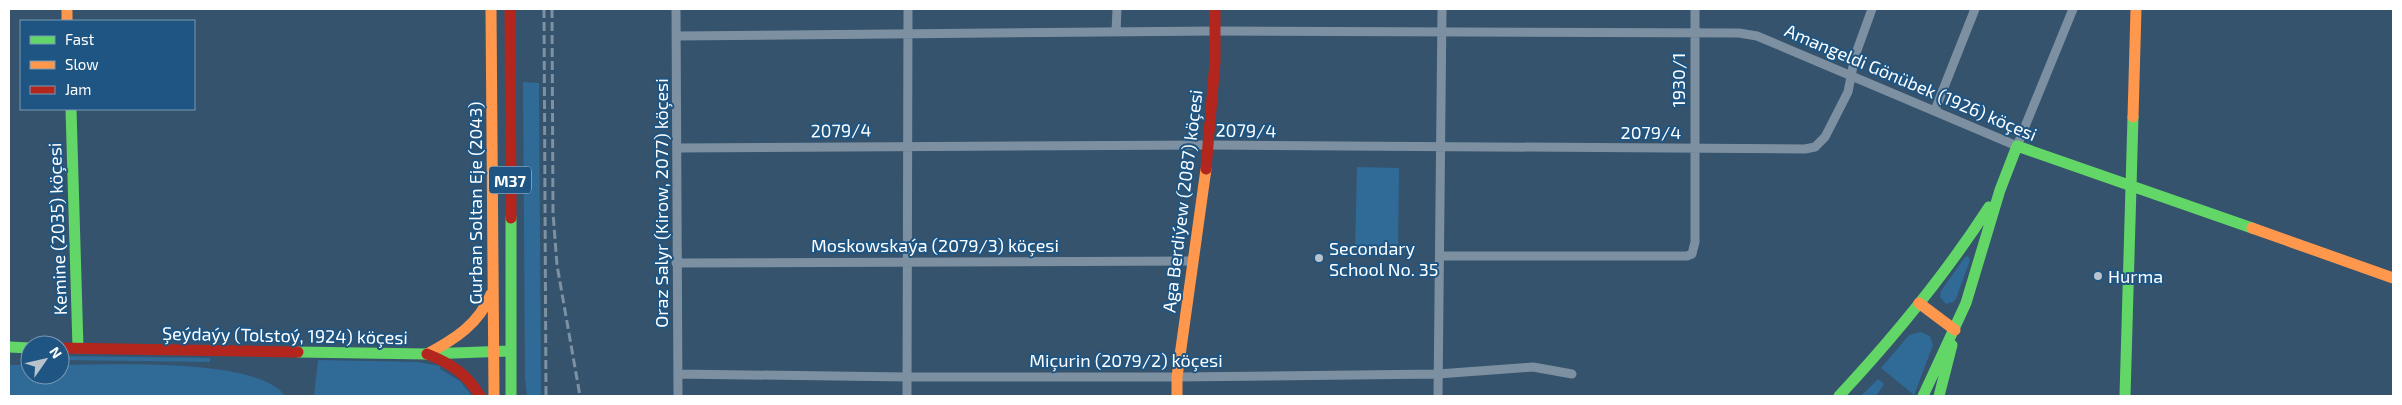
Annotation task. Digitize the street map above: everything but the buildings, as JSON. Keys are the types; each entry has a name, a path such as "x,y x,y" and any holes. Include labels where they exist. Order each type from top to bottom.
{"main road":[{"name":"Gurban Soltan Eje (2043)","path":"492,9 494,396"},
{"name":"Gurban Soltan Eje (2043)","path":"510,9 511,393"},
{"name":"Aga Berdiýew (2087) köçesi","path":"1177,396 1177,377 1209,146 1215,62 1216,9"},
{"path":"2125,396 2136,9"},
{"name":"Kemine (2035) köçesi","path":"71,110 78,348"},
{"path":"1924,396 1931,376 1955,330 1969,294 2000,190 2017,146"},
{"name":"Amangeldi Gönübek (1926) köçesi","path":"2017,146 2131,184 2393,278"},
{"path":"1839,396 1957,257 2000,190"},
{"path":"428,354 453,341 467,330 486,306 494,285"},
{"path":"1919,303 1955,330"},
{"path":"1938,396 1945,378 1955,330"},
{"name":"Şeýdaýy (Tolstoý, 1924) köçesi","path":"70,348 428,354 510,351"},
{"path":"428,354 450,363 466,376 480,396"}],"street":[{"name":"Oraz Salyr (Kirow, 2077) köçesi","path":"676,9 678,396"},
{"path":"907,396 908,9"},
{"path":"1116,9 1116,32"},
{"path":"1438,396 1442,9"},
{"name":"1930/1","path":"1440,256 1687,256 1692,254 1695,242 1695,9"},
{"path":"1851,75 1855,56 1872,9"},
{"path":"1935,110 1975,9"},
{"path":"2017,146 2072,9"},
{"name":"Amangeldi Gönübek (1926) köçesi","path":"676,36 1215,31 1748,34 1851,75 2017,146"},
{"name":"2079/4","path":"677,148 1209,146 1796,149 1814,147 1825,137 1848,92 1851,75"},
{"name":"Moskowskaýa (2079/3) köçesi","path":"676,263 1193,261"},
{"name":"Miçurin (2079/2) köçesi","path":"678,374 907,377 1177,377 1438,374 1533,367 1572,374"}],"shaded area":[{"path":"523,82 539,83 541,396 527,396 525,378"},
{"path":"1357,167 1399,168 1398,251 1355,250"},
{"path":"1968,256 1970,260 1956,299 1946,304 1940,297 1941,291 1965,257"},
{"path":"1921,332 1930,336 1933,345 1914,395 1881,368 1909,335"},
{"path":"70,356 210,358 210,362 70,360"},
{"path":"318,360 417,362 441,366 440,369 460,381 472,396 314,396"},
{"path":"9,365 20,365 20,385 70,385 70,365 145,365 215,369 245,375 270,383 285,396 9,396"},
{"path":"1878,379 1884,384 1876,396 1861,396"}],"railway":[{"path":"544,9 546,396"},
{"path":"552,9 553,213 557,265 580,396"}],"traffic: fast":[{"path":"71,110 78,348"},
{"path":"2125,396 2133,117"},
{"path":"1923,396 1966,303 2000,190 2017,146 2252,228"},
{"path":"1839,396 1918,305 1955,257 1989,207"},
{"path":"511,218 511,396"},
{"path":"1939,396 1952,345"},
{"path":"9,347 20,348"},
{"path":"298,352 427,354 509,351"}],"traffic: slow":[{"path":"67,9 67,20"},
{"path":"491,9 494,396"},
{"path":"2133,117 2136,9"},
{"path":"1177,396 1177,377 1206,169"},
{"path":"2252,228 2393,278"},
{"path":"427,354 465,330 480,314 491,294"},
{"path":"1919,303 1955,330"}],"traffic: jam":[{"path":"510,9 511,218"},
{"path":"1206,169 1215,62 1215,9"},
{"path":"70,348 298,352"},
{"path":"427,354 443,361 464,375 480,396"}],"place":[{"name":"Secondary School No. 35","path":"1319,258"},
{"name":"Hurma","path":"2098,276"}]}
